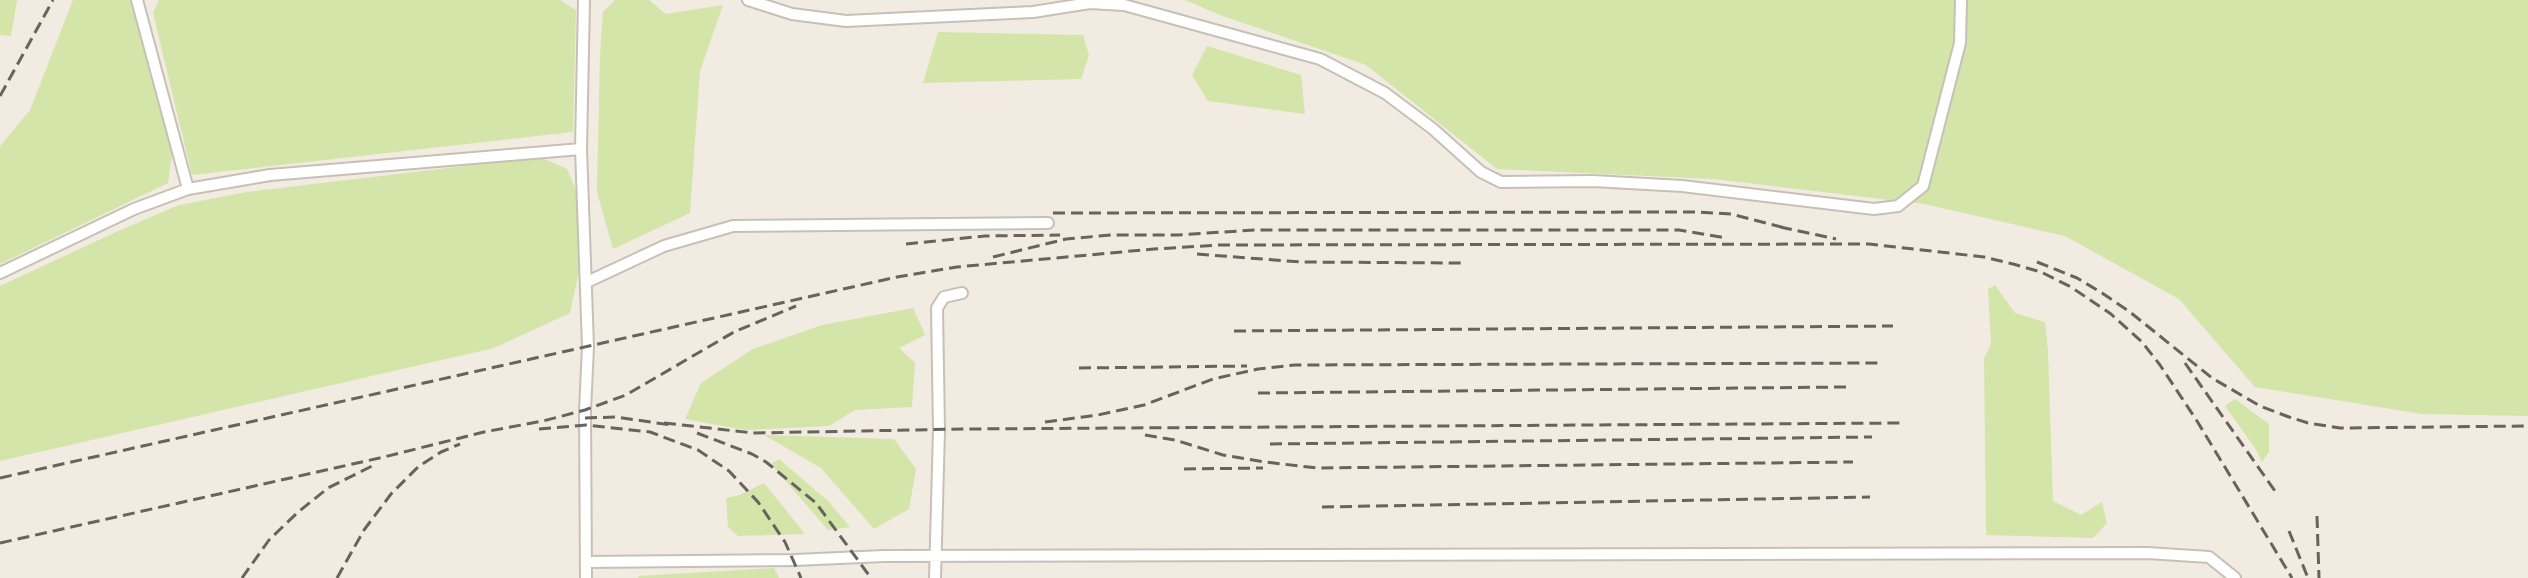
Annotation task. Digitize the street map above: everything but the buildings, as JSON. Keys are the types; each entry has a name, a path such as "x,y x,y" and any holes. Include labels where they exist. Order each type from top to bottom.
{"street":[{"path":"137,0 188,189"},
{"path":"584,0 581,150 587,282 586,578"},
{"path":"748,0 792,14 846,21 1033,12 1090,3 1124,5 1320,59 1385,93 1433,129 1481,172 1501,182 1593,181 1682,186 1874,209 1898,206 1923,186 1960,43 1961,0"},
{"path":"0,273 134,209 188,189 270,175 581,150"},
{"path":"587,282 664,246 732,226 1048,223"},
{"path":"935,578 939,430 937,308 944,297 962,293"},
{"path":"586,562 936,556 2147,553 2209,557 2235,578"}],"green space":[{"path":"0,0 17,0 11,36 0,35"},
{"path":"73,0 130,0 172,155 168,183 0,264 0,146 30,110"},
{"path":"159,0 560,0 576,10 573,132 192,175 153,13"},
{"path":"615,0 649,0 666,14 723,5 700,71 690,213 613,249 597,192 603,12"},
{"path":"1185,0 2528,0 2528,416 2422,414 2255,387 2179,299 2065,236 1924,204 1713,179 1497,169 1366,65 1220,15"},
{"path":"938,32 1083,35 1089,55 1081,79 923,83"},
{"path":"1207,46 1301,75 1305,114 1208,101 1192,75"},
{"path":"540,157 567,169 577,192 580,266 570,313 494,348 0,461 0,286 179,205 247,192"},
{"path":"1995,285 2015,313 2045,322 2053,501 2081,515 2102,502 2107,523 2093,538 1986,535 1984,358 1991,344 1988,289"},
{"path":"913,308 925,335 899,348 915,363 912,407 855,410 829,426 745,430 685,419 701,383 753,349 822,325"},
{"path":"2235,399 2269,424 2269,452 2262,462 2255,448 2225,406"},
{"path":"764,435 894,439 916,469 909,509 874,529 821,468"},
{"path":"779,459 828,501 850,527 828,530 771,464"},
{"path":"764,483 805,534 738,536 728,527 726,498 740,495"},
{"path":"774,568 779,578 638,578 639,576"}],"railway":[{"path":"0,96 53,0"},
{"path":"1053,213 1697,212 1731,214 1789,229"},
{"path":"1780,227 1836,239"},
{"path":"993,257 1066,239 1111,235 1177,235 1255,230 1679,230 1727,238"},
{"path":"906,244 985,236 1060,235"},
{"path":"0,478 897,277 957,267 1220,245 1869,244 1984,257 2041,272 2071,287 2111,314 2142,342 2160,365 2197,421 2292,578"},
{"path":"1197,254 1301,262 1461,263"},
{"path":"2037,262 2077,278 2102,293 2130,312 2212,378 2260,406 2289,417 2308,423 2340,428 2528,426"},
{"path":"0,543 585,410 626,395 734,332 796,306"},
{"path":"1234,331 1893,326"},
{"path":"1045,422 1098,415 1144,405 1213,379 1258,369 1295,365 1882,363"},
{"path":"2185,363 2275,491"},
{"path":"1079,368 1247,366"},
{"path":"1258,393 1846,387"},
{"path":"585,418 616,417 671,425"},
{"path":"664,423 753,433 965,429 1902,423"},
{"path":"539,429 586,425 650,432 698,450 729,471 758,502 785,542 801,578"},
{"path":"697,433 752,454 766,462 816,503 871,578"},
{"path":"1145,435 1175,440 1223,455 1317,468 1853,462"},
{"path":"1270,444 1872,437"},
{"path":"337,578 364,530 391,494 418,467 441,452 460,444"},
{"path":"242,578 269,540 297,513 328,488 372,466"},
{"path":"1184,469 1263,468"},
{"path":"1322,507 1870,497"},
{"path":"2317,516 2319,578"},
{"path":"2289,531 2308,578"}]}
